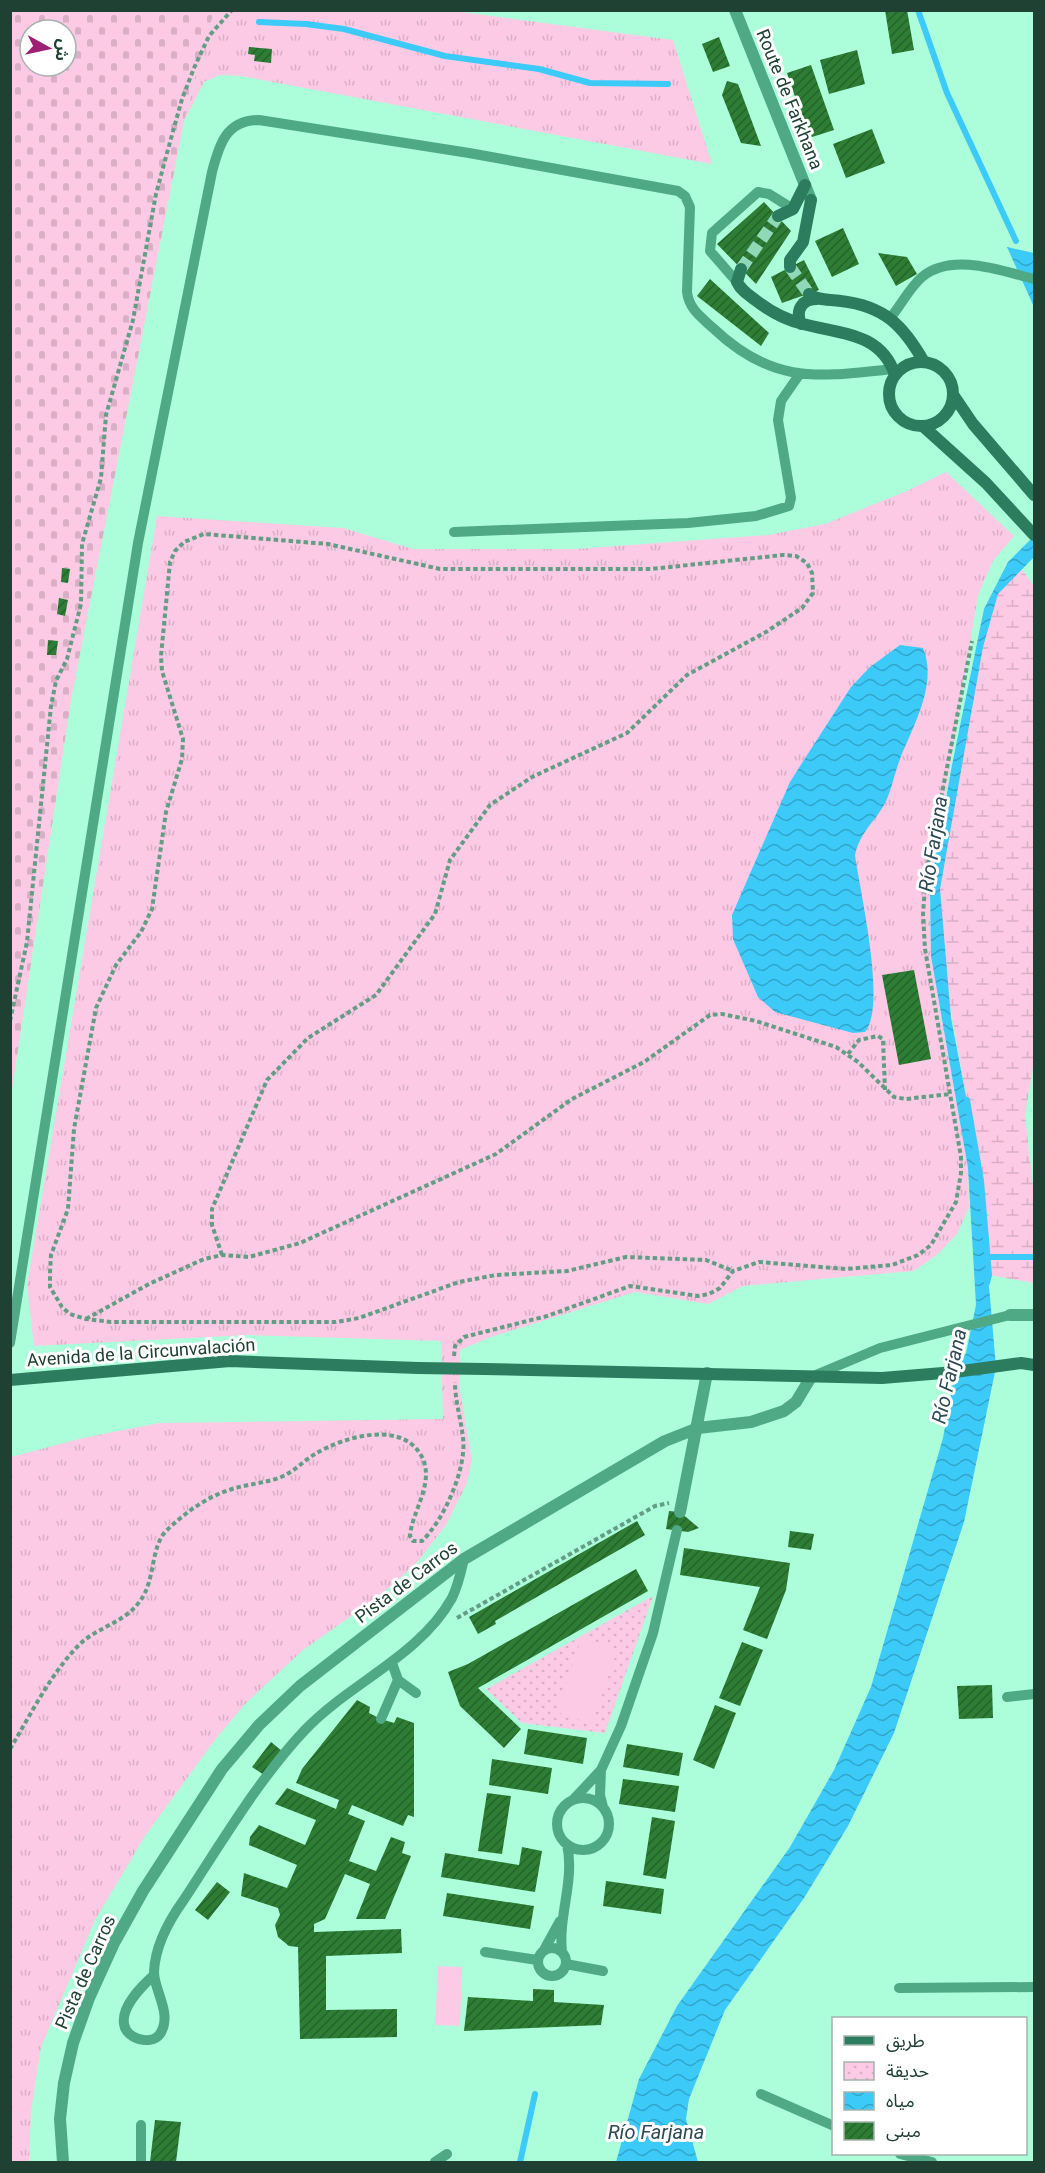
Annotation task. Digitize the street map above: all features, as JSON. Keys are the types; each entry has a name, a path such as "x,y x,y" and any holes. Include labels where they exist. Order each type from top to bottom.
{"main road":[{"path":"778,216 793,209 805,185"},
{"path":"790,267 790,260 803,242 807,231 811,200"},
{"path":"741,269 737,282 766,308 801,324 867,340 883,352 894,372 889,393 893,410 906,423 924,427 950,448 1022,519 1035,536"},
{"path":"801,324 798,318 801,306 813,296 855,303 891,317 910,338 924,362"},
{"path":"894,372 908,364 924,362 942,369 953,386 952,405 941,420 924,427"},
{"path":"954,396 973,424 1035,495"},
{"path":"1021,1363 1035,1357"},
{"name":"Avenida de la Circunvalación","path":"10,1380 230,1361 484,1370 882,1378 955,1372 1021,1363"},
{"path":"1021,1363 1035,1365"}],"street":[{"name":"Route de Farkhana","path":"735,10 811,200"},
{"path":"1005,1316 1035,1315"},
{"path":"681,1508 707,1373"},
{"name":"Pista de Carros","path":"63,2163 60,2120 64,2083 73,2043 89,1998 114,1943 143,1891 222,1769 259,1725 300,1686 464,1559 665,1441 698,1428 751,1422 784,1411 796,1402 811,1377"}],"lane":[{"path":"10,1343 138,543 212,172 222,138 228,131 241,122 259,120 469,153 678,191 686,196 690,207 687,292 690,305 732,345 764,364 799,375 894,372"},
{"path":"737,282 710,250 712,233 758,192 769,194 793,209"},
{"path":"891,317 922,277 946,266 961,265 1035,279"},
{"path":"454,532 688,523 756,516 789,506 791,498 779,411 782,401 799,375"},
{"path":"811,1377 880,1348 1005,1316"},
{"path":"537,1960 541,1972 553,1976 564,1970 566,1964 562,1952 561,1921 571,1873 567,1844 558,1826 559,1816 564,1806 573,1800 601,1770 621,1725 653,1633 677,1530"},
{"path":"154,1975 140,1988 125,2016 124,2025 130,2034 140,2040 151,2040 160,2034 164,2020 160,1990 154,1975 159,1944 170,1921 283,1757 324,1711 392,1663 445,1608 457,1586 464,1559"},
{"path":"392,1663 398,1680 416,1693"},
{"path":"381,1719 398,1680"},
{"path":"1007,1697 1035,1694"},
{"path":"571,1873 588,1850 603,1841 608,1833 609,1824 600,1795 601,1770"},
{"path":"573,1800 584,1798 595,1801 604,1808"},
{"path":"567,1844 580,1850 588,1850"},
{"path":"537,1960 561,1921"},
{"path":"544,1950 553,1948 562,1952"},
{"path":"485,1952 537,1960"},
{"path":"566,1964 603,1971"},
{"path":"899,1988 1035,1987"},
{"path":"761,2094 832,2125"},
{"path":"141,2125 141,2163"},
{"path":"435,2163 447,2154"},
{"path":"904,2155 932,2163"}],"path":[{"path":"10,1021 27,942 51,706 56,681 67,659 81,604 82,544 101,478 106,415 133,320 156,194 182,99 209,36 232,10"},
{"path":"222,1255 212,1226 212,1209 261,1091 294,1050 317,1032 376,995 435,914 450,860 490,805 532,777 627,733 687,675 766,632 802,608 813,593 814,583 807,563 796,556 783,555 636,570 440,569 328,544 204,534 193,536 175,551 170,562 161,656 162,671 183,739 182,759 166,812 152,909 141,932 116,965 96,1008 74,1129 68,1209 51,1255 50,1287 54,1298 70,1314 86,1319 143,1323 336,1322 358,1318 459,1282 496,1275 567,1271 633,1256 706,1260 733,1271"},
{"path":"454,1363 455,1346 464,1337 547,1316 630,1286 690,1295 709,1294 720,1288 733,1271 759,1262 846,1269 892,1265 918,1255 932,1245 956,1202 961,1173 925,949 924,903 926,874 972,641"},
{"path":"86,1319 149,1284 204,1259 222,1255 249,1257 316,1237 496,1154 548,1114 644,1062 710,1016 722,1014 756,1021 836,1047 848,1054 894,1097 906,1099 950,1094"},
{"path":"848,1054 859,1040 878,1036 883,1039 885,1091"},
{"path":"10,1749 63,1665 78,1646 123,1618 140,1601 152,1576 159,1542 166,1531 215,1495 280,1478 318,1452 348,1441 374,1435 394,1436 414,1447 422,1458 425,1469 424,1487 410,1536 413,1541 422,1541 436,1525 462,1466 463,1437 455,1394 454,1373"},
{"path":"455,1619 655,1506 681,1508"}],"green space":[{"path":"11,11 214,11 184,121 71,700 11,1096"},
{"path":"214,11 454,11 673,40 712,164 241,76 220,75 204,82 184,121"},
{"path":"946,472 1014,536 993,561 978,595 930,889 931,956 968,1168 969,1207 957,1234 938,1254 914,1271 743,1286 708,1304 635,1292 488,1338 460,1350 460,1391 472,1459 467,1483 446,1525 415,1565 377,1598 303,1650 245,1704 214,1741 145,1836 95,1920 41,2047 31,2111 29,2162 11,2162 11,1457 83,1438 159,1423 443,1419 441,1341 248,1335 34,1346 27,1285 157,516 343,528 413,549 576,549 768,535 825,524 907,491"},
{"path":"1019,565 1034,586 1034,1061 1025,1115 1034,1196 1034,1283 989,1275 981,1181 942,960 940,889 965,736 987,625 998,594"},
{"path":"653,1596 605,1733 522,1723 486,1689"},
{"path":"582,1637 618,1649 592,1724 556,1712"},
{"path":"438,1966 462,1967 460,2026 435,2025"}],"water":[{"path":"1007,247 1034,253 1034,307"},
{"name":"Río Farjana","path":"1034,536 1034,557 998,594 983,647 940,889 951,1018 978,1159 996,1367 964,1522 894,1733 848,1826 804,1898 725,2010 689,2099 686,2119 698,2162 616,2162 639,2079 677,2006 790,1847 834,1770 871,1687 943,1438 955,1372 966,1353 976,1305 968,1168 931,956 930,889 952,765 984,609 1008,562"},
{"path":"900,645 923,648 928,676 922,705 887,799 861,838 855,855 870,948 873,999 871,1018 865,1032 853,1033 775,1012 758,997 733,939 732,915 790,782 851,687 870,667"}],"building":[{"path":"885,10 907,10 914,50 892,54"},
{"path":"719,37 730,66 713,72 702,44"},
{"path":"249,47 272,49 271,63 254,61 255,55 248,54"},
{"path":"857,50 865,84 829,94 820,60"},
{"path":"811,65 834,130 809,138 787,73"},
{"path":"727,81 738,84 761,146 741,143 722,95"},
{"path":"872,129 885,163 846,178 833,144"},
{"path":"764,202 791,231 756,284 717,244"},
{"path":"843,228 859,264 832,277 815,241"},
{"path":"878,253 907,257 917,274 896,286"},
{"path":"804,260 819,290 782,303 771,277"},
{"path":"710,279 769,333 761,346 697,296"},
{"path":"62,568 70,569 68,583 61,582"},
{"path":"59,598 68,600 65,616 57,614"},
{"path":"48,640 58,641 56,655 47,655"},
{"path":"914,970 931,1059 899,1065 882,975"},
{"path":"669,1511 680,1512 699,1528 688,1532 666,1529"},
{"path":"637,1521 645,1535 495,1621 496,1624 478,1634 469,1617"},
{"path":"790,1531 814,1534 811,1550 788,1547"},
{"path":"684,1548 790,1563 786,1590 767,1639 743,1630 760,1587 680,1575"},
{"path":"636,1569 648,1591 478,1688 521,1729 504,1748 460,1706 448,1672 468,1664"},
{"path":"742,1642 763,1650 740,1706 719,1698"},
{"path":"992,1685 993,1718 959,1719 957,1686"},
{"path":"357,1700 370,1707 369,1713 381,1719 394,1723 397,1717 414,1723 414,1817 408,1815 403,1826 352,1805 348,1814 365,1821 349,1861 376,1871 391,1837 405,1842 402,1853 411,1856 385,1919 356,1919 370,1884 345,1874 325,1919 314,1924 314,1932 401,1929 402,1953 326,1956 326,2010 397,2009 397,2037 300,2039 298,1947 289,1946 278,1937 275,1925 280,1915 278,1908 241,1896 244,1873 287,1888 297,1865 249,1845 250,1837 259,1825 305,1845 316,1820 275,1804 287,1788 336,1809 339,1800 296,1783 302,1769"},
{"path":"715,1705 736,1713 714,1769 693,1760"},
{"path":"528,1729 587,1738 583,1764 524,1754"},
{"path":"271,1742 282,1751 264,1775 252,1767"},
{"path":"627,1744 683,1753 679,1776 623,1767"},
{"path":"492,1759 552,1768 548,1794 489,1785"},
{"path":"623,1779 679,1786 675,1812 619,1804"},
{"path":"487,1793 511,1796 502,1854 478,1851"},
{"path":"652,1817 675,1821 666,1879 643,1875"},
{"path":"522,1847 542,1851 535,1892 441,1877 445,1853 519,1865"},
{"path":"606,1881 664,1889 661,1914 603,1906"},
{"path":"217,1882 230,1892 208,1920 195,1910"},
{"path":"447,1893 534,1906 530,1929 443,1916"},
{"path":"533,1989 554,1990 554,2002 604,2005 601,2025 464,2031 468,1997 533,2001"},
{"path":"155,2120 181,2122 176,2162 150,2162"}],"waterway":[{"path":"918,10 947,93 1016,241"},
{"path":"259,22 306,24 344,29 445,56 539,69 590,83 668,84"},
{"name":"Río Farjana","path":"967,1100 981,1181 989,1275 987,1283"},
{"path":"987,1257 1034,1257"},
{"path":"520,2162 535,2094"}],"tunnel":[{"path":"741,269 778,216"},
{"path":"790,267 809,294"}]}
